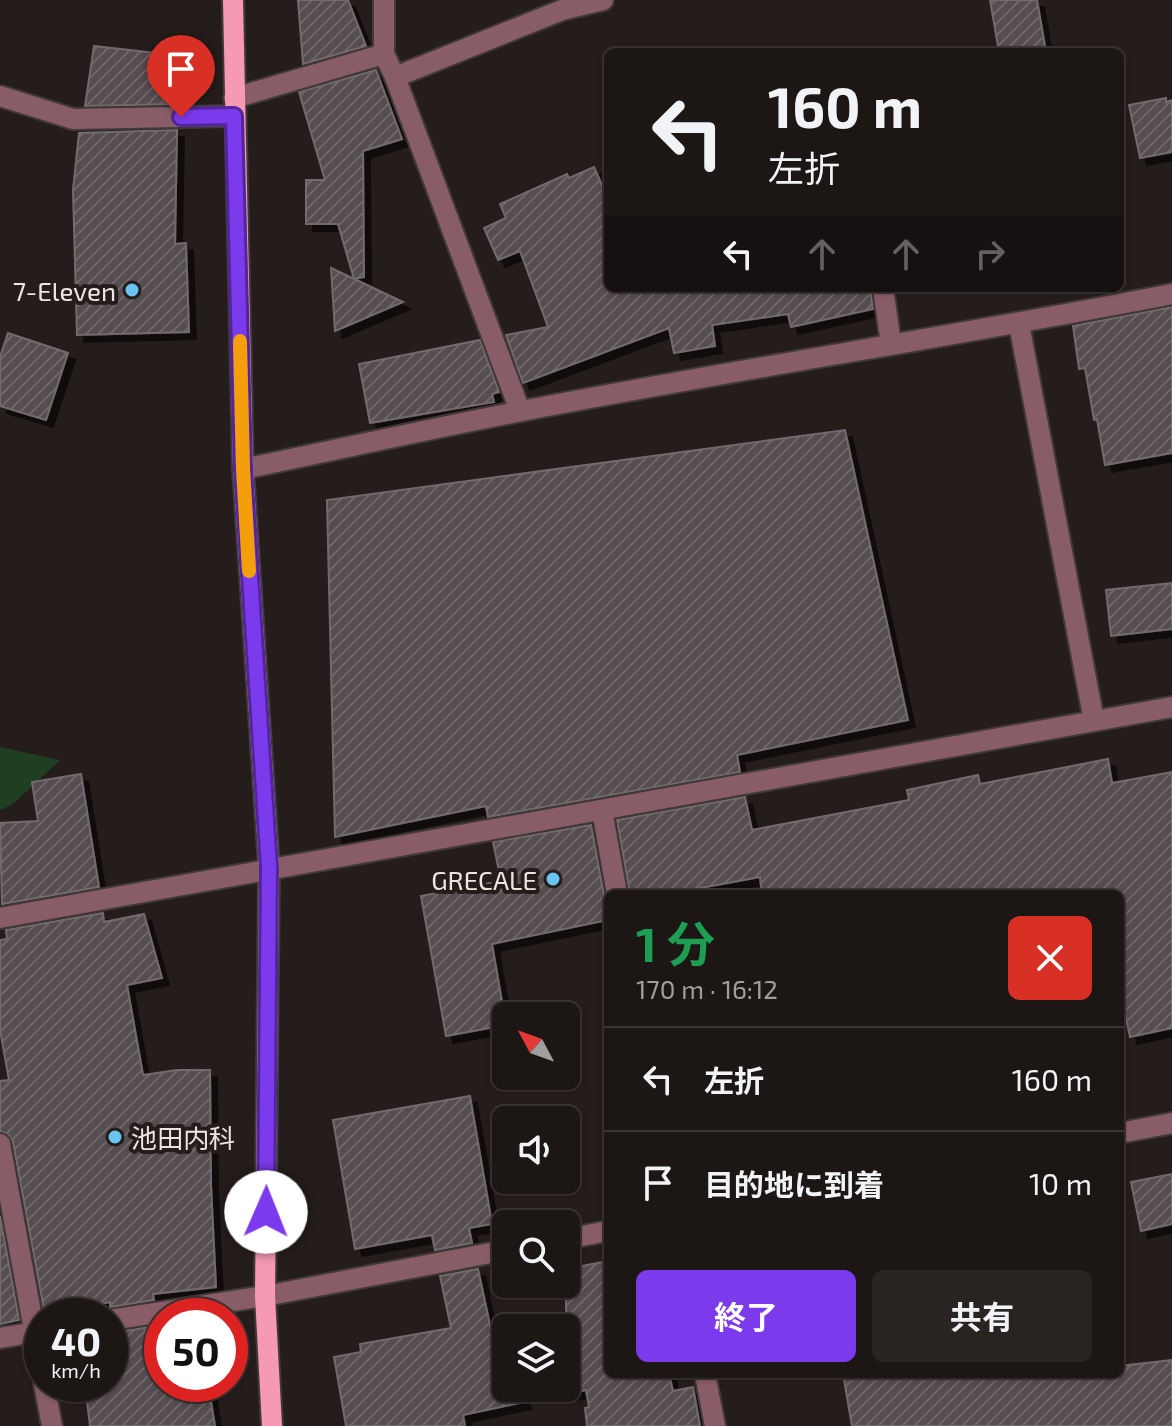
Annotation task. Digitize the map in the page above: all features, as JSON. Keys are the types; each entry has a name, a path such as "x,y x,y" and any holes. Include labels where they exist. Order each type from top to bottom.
{"main road":[{"path":"233,0 243,469 269,867 265,1296 272,1426"}],"street":[{"path":"384,0 384,54 520,411"},
{"path":"395,77 562,10 603,0"},
{"path":"0,96 73,119 234,107 384,54"},
{"path":"884,292 891,344"},
{"path":"243,469 520,411 1019,324 1172,294"},
{"path":"1019,324 1094,721"},
{"path":"0,918 269,867 1172,707"},
{"path":"602,810 616,890"},
{"path":"1124,1132 1172,1123"},
{"path":"0,1144 31,1298"},
{"path":"580,1236 604,1232"},
{"path":"128,1317 265,1296 492,1253"},
{"path":"0,1338 24,1334"},
{"path":"706,1378 715,1426"},
{"path":"47,1402 52,1426"}],"green space":[{"path":"0,747 60,760 12,805 0,810"}],"building":[{"path":"298,0 348,0 366,46 303,64"},
{"path":"990,0 1037,0 1045,48 998,48"},
{"path":"94,46 182,56 178,104 85,106"},
{"path":"376,70 402,139 363,151 364,277 354,279 338,224 306,224 306,180 325,180 299,92"},
{"path":"1166,98 1166,102 1172,100 1172,152 1140,158 1129,105"},
{"path":"177,130 175,244 186,243 189,332 77,335 73,190 79,133"},
{"path":"594,167 604,190 604,292 871,292 873,309 791,327 788,314 712,325 715,346 674,353 669,328 523,383 506,335 548,327 520,251 498,260 484,228 506,218 500,204 567,174 569,178"},
{"path":"331,268 403,302 335,331"},
{"path":"1172,307 1172,453 1105,465 1085,368 1079,369 1073,326"},
{"path":"8,333 68,353 46,420 0,406 0,357"},
{"path":"480,340 499,392 492,394 494,402 370,423 359,364"},
{"path":"845,430 908,720 737,755 740,772 488,817 486,806 335,837 327,500"},
{"path":"1172,583 1172,629 1111,636 1106,590"},
{"path":"1108,759 1112,783 1172,772 1172,1028 1130,1037 1124,1008 1124,890 762,890 760,877 690,890 629,890 617,820 745,797 752,830 909,800 907,790 978,775 980,784"},
{"path":"81,774 99,887 2,904 0,823 38,821 32,782"},
{"path":"591,825 604,896 604,921 492,944 502,1002 492,1002 492,1028 446,1036 421,896 501,881 493,842"},
{"path":"103,913 104,922 144,914 162,978 127,985 143,1075 177,1070 210,1070 216,1287 153,1294 154,1298 128,1304 128,1298 42,1298 13,1142 9,1135 0,1131 0,1081 9,1080 0,1030 0,940 7,939 6,930"},
{"path":"470,1096 492,1224 469,1228 472,1243 435,1250 432,1235 355,1249 333,1120"},
{"path":"1172,1174 1172,1224 1141,1231 1131,1182"},
{"path":"0,1216 19,1320 0,1324"},
{"path":"604,1262 604,1378 670,1378 673,1391 693,1387 700,1426 587,1426 585,1408 589,1407 586,1390 580,1391 580,1314 567,1314 566,1298 580,1298 580,1266"},
{"path":"478,1269 492,1335 492,1402 524,1402 463,1415 465,1426 346,1426 334,1357 361,1352 360,1344 451,1328 440,1276"},
{"path":"144,1328 144,1402 211,1402 215,1426 90,1426 87,1402 128,1402 128,1330"},
{"path":"1172,1360 1172,1426 852,1426 844,1378 1124,1378 1124,1366"}],"slow traffic":[{"path":"240,341 249,571"}],"place":[{"name":"7-Eleven","path":"132,290"},
{"name":"GRECALE","path":"553,879"},
{"name":"池田内科","path":"115,1137"}],"route":[{"path":"181,117 234,116 243,469 269,867 266,1212"}]}
